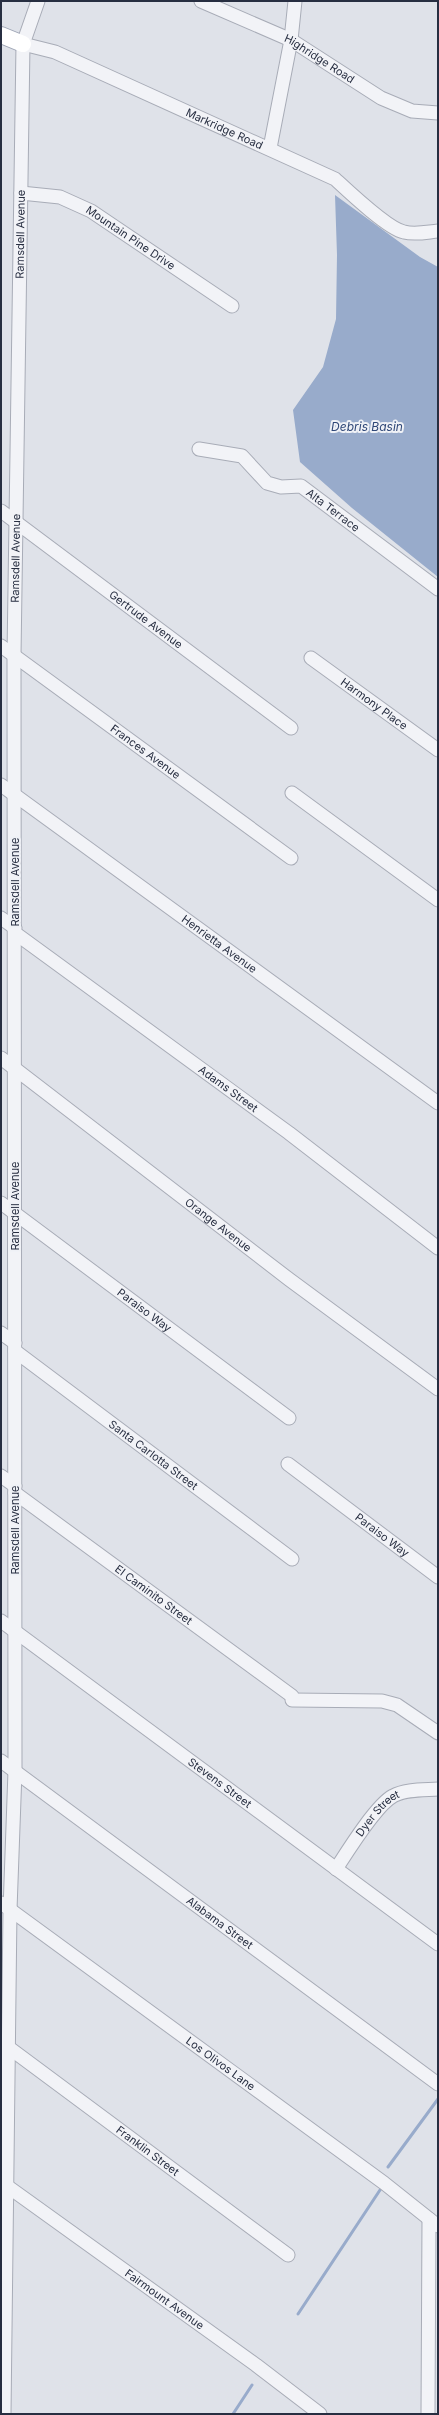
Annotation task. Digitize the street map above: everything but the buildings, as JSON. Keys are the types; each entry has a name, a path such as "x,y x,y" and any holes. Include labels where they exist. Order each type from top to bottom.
{"main road":[{"name":"Markridge Road","path":"1,35 23,44"}],"street":[{"name":"Ramsdell Avenue","path":"4,2414 3,2202 7,2186 4,2115 8,2047 6,1906 15,1771 15,521 23,44 38,1"},
{"name":"Highridge Road","path":"201,1 291,40 381,98 412,111 438,113"},
{"path":"270,148 291,40 296,1"},
{"name":"Markridge Road","path":"23,44 55,52 270,148 335,179 399,231 410,233 438,231"},
{"name":"Mountain Pine Drive","path":"20,193 55,196 91,211 232,306"},
{"name":"Alta Terrace","path":"199,448 242,456 266,483 281,487 301,486 438,589"},
{"name":"Gertrude Avenue","path":"1,510 291,728"},
{"name":"Frances Avenue","path":"1,646 291,858"},
{"name":"Harmony Place","path":"311,658 438,750"},
{"name":"Henrietta Avenue","path":"1,785 438,1103"},
{"path":"292,793 438,900"},
{"name":"Adams Street","path":"1,918 15,931 289,1133 438,1248"},
{"name":"Orange Avenue","path":"1,1058 290,1280 438,1389"},
{"name":"Paraiso Way","path":"1,1202 289,1418"},
{"name":"Santa Carlotta Street","path":"1,1333 15,1347 292,1559"},
{"name":"Paraiso Way","path":"288,1464 438,1577"},
{"name":"El Caminito Street","path":"1,1476 15,1490 292,1698 382,1701 397,1705 438,1733"},
{"name":"Stevens Street","path":"1,1621 438,1944"},
{"name":"Alabama Street","path":"1,1761 438,2084"},
{"name":"Dyer Street","path":"336,1869 382,1806 393,1796 422,1790 438,1789"},
{"name":"Los Olivos Lane","path":"6,1906 384,2183 434,2223"},
{"name":"Franklin Street","path":"8,2047 288,2255"},
{"name":"Fairmount Avenue","path":"7,2186 256,2365 320,2414"},
{"path":"428,2414 434,2223"}],"water":[{"name":"Debris Basin","path":"335,195 420,257 438,267 438,577 352,508 300,462 293,410 323,367 336,319 337,255"}],"waterway":[{"path":"388,2167 438,2099"},
{"path":"298,2314 380,2190"},
{"path":"233,2414 252,2385"}]}
